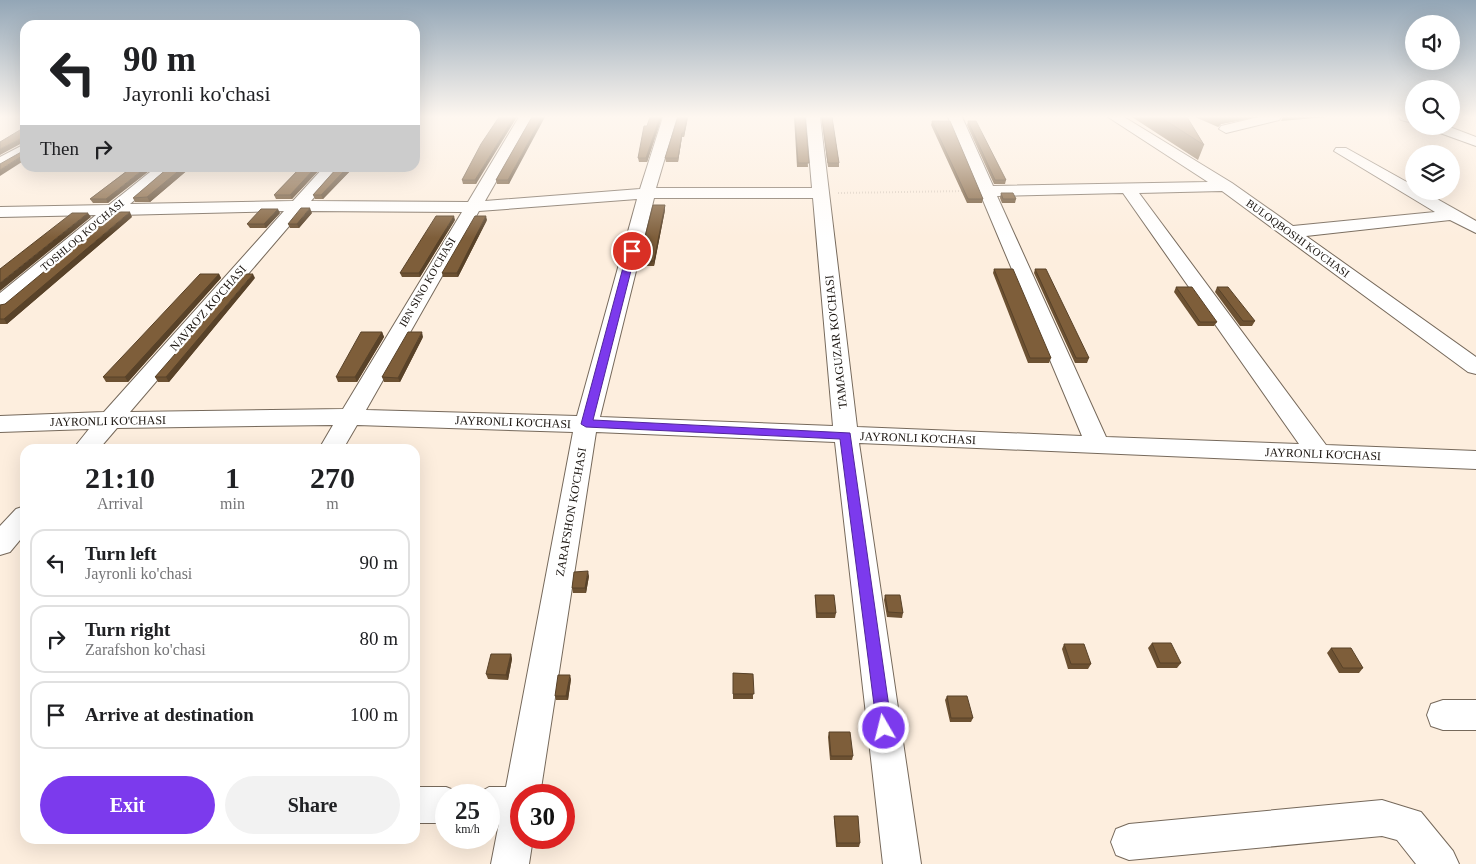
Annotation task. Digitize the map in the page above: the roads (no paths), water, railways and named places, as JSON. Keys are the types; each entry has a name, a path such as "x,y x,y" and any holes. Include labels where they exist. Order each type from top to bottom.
{"street":[{"name":"IBN SINO KO'CHASI","path":"334,444 501,157"},
{"name":"ZARAFSHON KO'CHASI","path":"516,784 586,424 658,157"},
{"name":"TAMAGUZAR KO'CHASI","path":"817,157 846,435 902,864"},
{"path":"973,157 1098,445"},
{"name":"BULOQBOSHI KO'CHASI","path":"1180,157 1226,186 1476,367"},
{"path":"1352,157 1476,228"},
{"name":"TOSHLOQ KO'CHASI","path":"0,303 159,172"},
{"name":"NAVRO'Z KO'CHASI","path":"90,444 327,172"},
{"path":"988,191 1226,186"},
{"path":"1127,188 1180,258 1319,454"},
{"path":"0,212 296,206 471,207 647,193 820,193"},
{"path":"1290,232 1453,215"},
{"name":"JAYRONLI KO'CHASI","path":"0,424 112,420 349,417 586,424 1476,460"},
{"path":"0,544 20,522"},
{"path":"1443,715 1476,715"},
{"path":"420,805 435,805"},
{"path":"1129,842 1382,818 1408,825 1440,864"},
{"name":"ZARAFSHON KO'CHASI","path":"510,864 511,849"}]}
